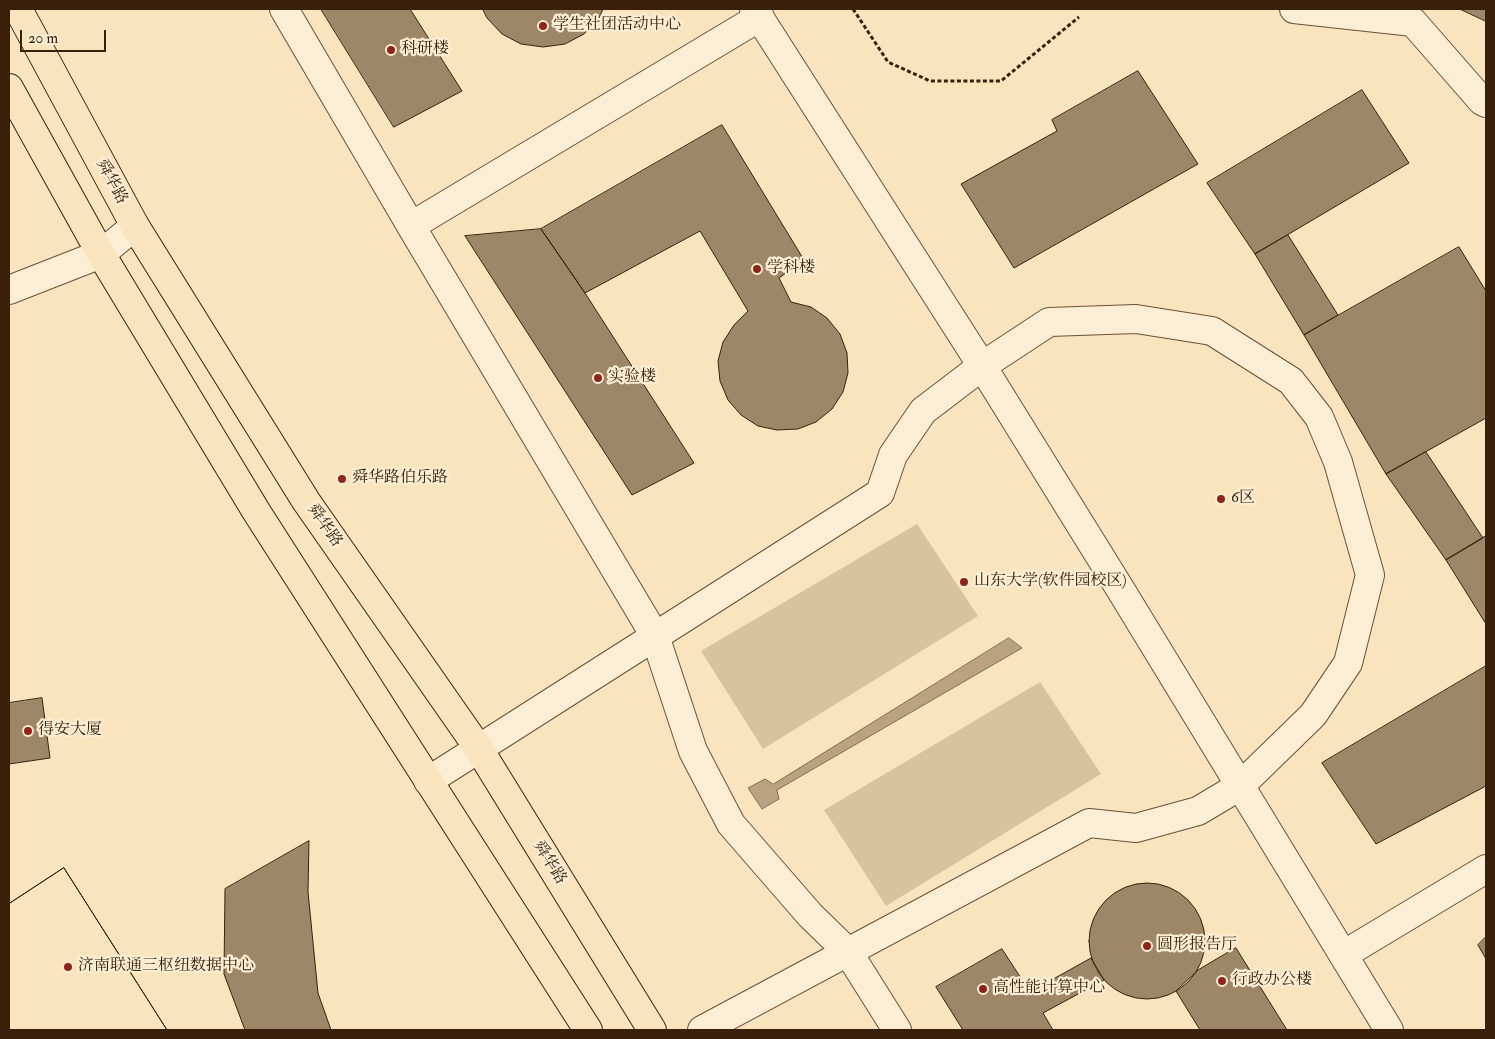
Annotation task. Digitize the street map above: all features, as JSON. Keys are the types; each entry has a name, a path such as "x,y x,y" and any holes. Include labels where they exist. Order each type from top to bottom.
{"main road":[{"name":"舜华路","path":"18,9 135,226 306,501 479,750 652,1030"},
{"path":"9,88 101,254 256,511 588,1030"}],"street":[{"path":"284,9 654,636 692,751 731,824 810,915 848,952 897,1030"},
{"path":"1294,9 1413,22 1482,101 1486,103"},
{"path":"411,226 757,13 982,366 1389,1030"},
{"path":"9,290 101,254 135,226"},
{"path":"428,781 880,493 893,455 923,411 982,366 1049,322 1136,319 1212,331 1291,381 1319,417 1338,462 1370,575 1348,663 1313,715 1240,786 1198,811 1136,828 1089,823 702,1030"},
{"path":"1343,955 1486,869"}],"path":[{"path":"853,9 888,62 930,82 1001,82 1079,17"}],"shaded area":[{"path":"917,524 978,616 763,749 701,651"},
{"path":"1009,638 1022,648 777,790 779,799 762,809 748,788 765,779 773,784"},
{"path":"1040,682 1101,774 886,906 824,810"}],"building":[{"name":"科研楼","path":"321,9 410,9 462,91 394,127"},
{"name":"学生社团活动中心","path":"483,9 603,9 599,18 584,34 565,44 543,47 521,44 502,34 487,18"},
{"path":"1460,9 1486,9 1486,21"},
{"path":"1138,71 1198,164 1014,268 961,184 1057,131 1052,120"},
{"path":"1362,90 1409,163 1255,254 1207,183"},
{"name":"学科楼","path":"722,125 804,260 779,278 791,302 811,307 827,318 840,334 847,353 848,373 843,392 832,409 816,422 798,429 777,430 758,426 741,415 728,400 720,381 718,361 723,342 734,325 748,311 700,231 585,293 541,229"},
{"name":"实验楼","path":"541,229 585,293 694,463 632,495 465,236"},
{"path":"1288,235 1338,315 1304,335 1255,254"},
{"path":"1459,247 1486,291 1486,418 1386,474 1304,335"},
{"path":"1426,452 1483,538 1446,560 1386,474"},
{"path":"1486,536 1486,624 1446,560"},
{"path":"1486,666 1486,786 1376,844 1322,763"},
{"name":"得安大厦","path":"42,698 50,758 9,764 9,703"},
{"path":"309,841 308,892 318,993 331,1030 245,1030 224,974 225,889"},
{"name":"济南联通三枢纽数据中心","path":"64,868 167,1030 9,1030 9,904"},
{"name":"济南联通三枢纽数据中心","path":"64,868 167,1030 9,1030 9,904"},
{"name":"圆形报告厅","path":"1147,883 1169,888 1188,900 1200,919 1205,941 1200,963 1188,982 1169,994 1147,999 1125,994 1106,982 1094,963 1089,941 1094,919 1106,900 1125,888"},
{"path":"1486,937 1486,959 1478,945"},
{"name":"行政办公楼","path":"1236,948 1287,1030 1200,1030 1176,991 1198,970"},
{"name":"高性能计算中心","path":"1002,949 1030,992 1091,958 1104,980 1043,1013 1053,1030 963,1030 936,987"}],"place":[{"name":"学生社团活动中心","path":"543,26"},
{"name":"科研楼","path":"391,50"},
{"name":"学科楼","path":"757,269"},
{"name":"实验楼","path":"598,378"},
{"name":"舜华路伯乐路","path":"342,479"},
{"name":"6区","path":"1221,499"},
{"name":"山东大学(软件园校区)","path":"964,582"},
{"name":"得安大厦","path":"28,731"},
{"name":"圆形报告厅","path":"1147,946"},
{"name":"济南联通三枢纽数据中心","path":"68,967"},
{"name":"行政办公楼","path":"1222,981"},
{"name":"高性能计算中心","path":"983,989"}]}
